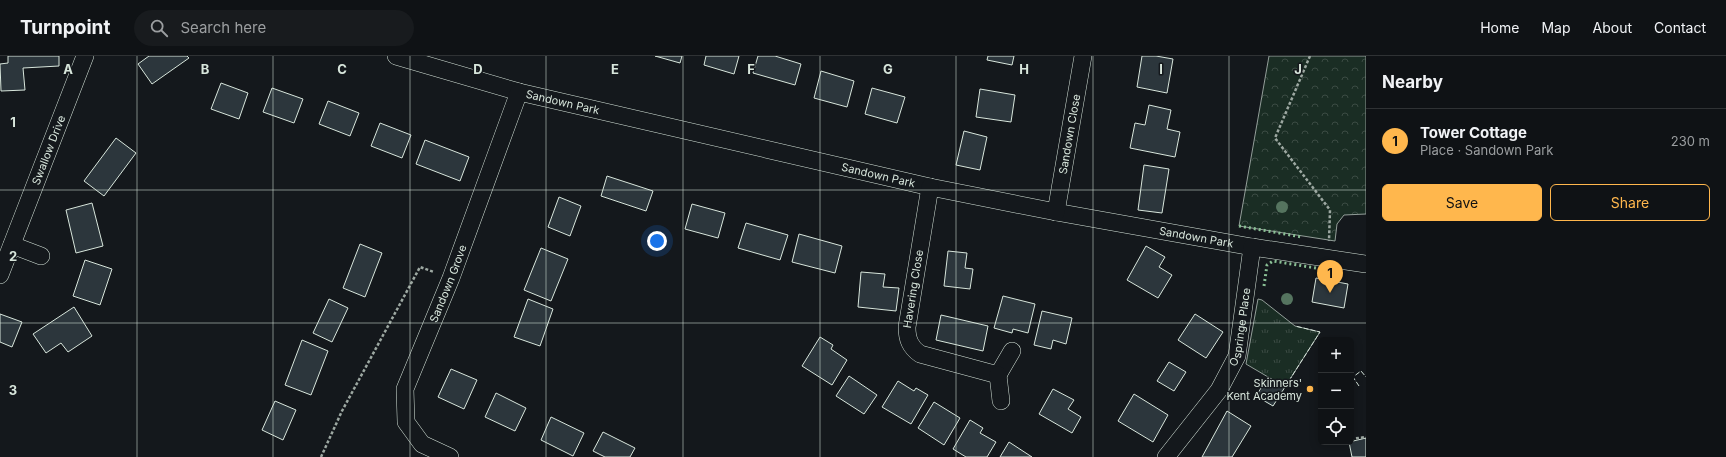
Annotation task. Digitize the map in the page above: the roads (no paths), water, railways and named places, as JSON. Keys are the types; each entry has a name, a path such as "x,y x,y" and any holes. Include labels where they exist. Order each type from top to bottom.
{"street":[{"name":"Swallow Drive","path":"0,275 85,56"},
{"name":"Sandown Park","path":"396,56 519,92 930,187 1056,212 1252,247 1366,264"},
{"name":"Sandown Close","path":"1056,212 1083,56"},
{"name":"Sandown Grove","path":"450,457 422,444 406,422 406,389 451,278 519,92"},
{"name":"Havering Close","path":"930,187 907,327 908,342 914,350 920,354 998,375"},
{"path":"12,245 41,256"},
{"name":"Ospringe Place","path":"1166,457 1219,390 1237,356 1252,247"},
{"path":"1001,401 998,375 1012,351"}],"place":[{"name":"Tower Cottage","path":"1330,293"},
{"name":"Skinners' Kent Academy","path":"1310,389"}]}
